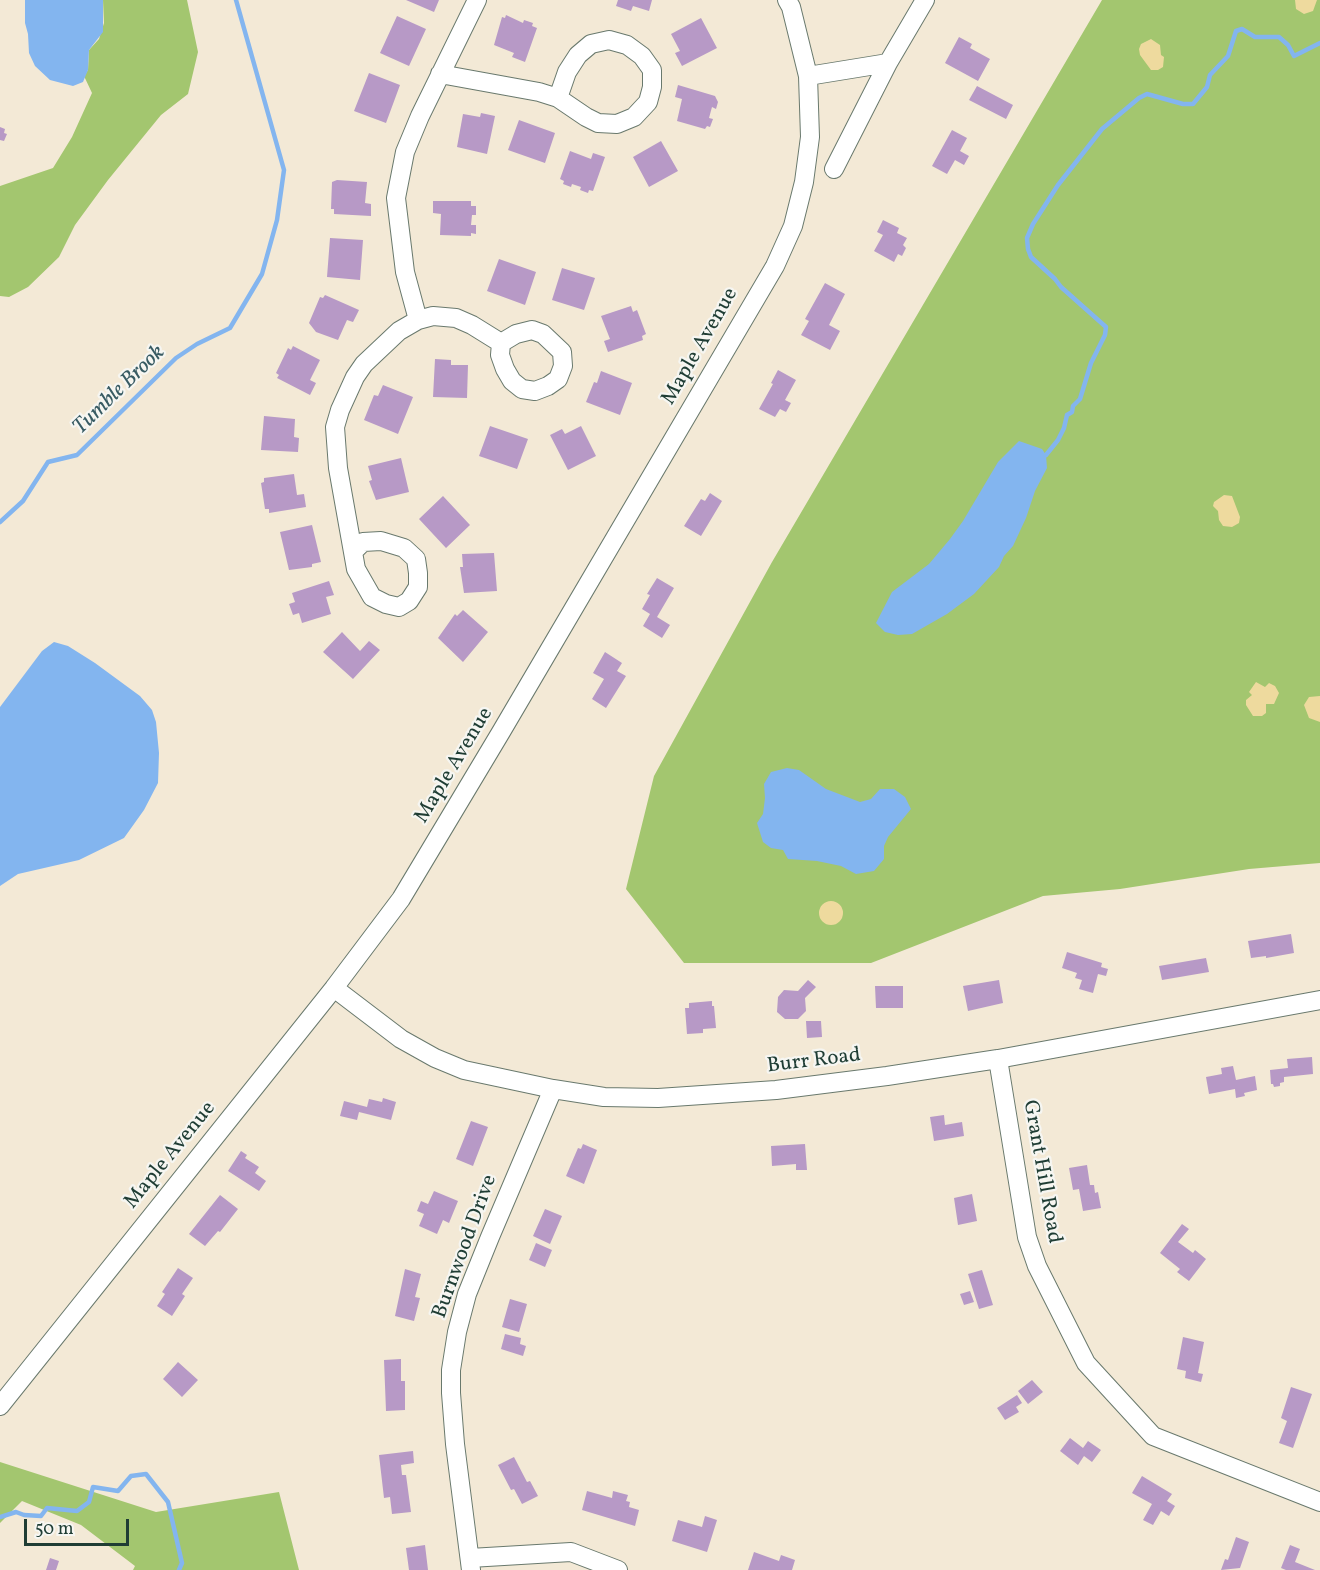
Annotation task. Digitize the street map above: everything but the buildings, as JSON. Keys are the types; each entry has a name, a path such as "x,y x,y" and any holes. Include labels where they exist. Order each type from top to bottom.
{"street":[{"path":"418,321 405,272 396,198 405,152 477,0"},
{"name":"Maple Avenue","path":"0,1406 334,988 401,899 775,266 793,226 804,182 810,137 808,76 791,7 787,0"},
{"path":"834,169 888,63 925,0"},
{"path":"440,74 539,92 558,99 598,123 617,124 634,117 648,102 652,87 651,70 642,56 627,45 609,40 591,44 578,55 567,72 558,99"},
{"path":"808,76 888,63"},
{"path":"353,552 338,468 335,427 346,393 364,364 399,331 433,316 456,318 501,343"},
{"name":"Burr Road","path":"334,988 401,1039 435,1058 464,1070 553,1089 604,1097 658,1098 776,1090 998,1059 1320,1000"},
{"name":"Grant Hill Road","path":"998,1059 1027,1237 1037,1266 1086,1363 1153,1436 1320,1502"},
{"name":"Burnwood Drive","path":"471,1564 455,1444 451,1370 467,1294 553,1089"},
{"path":"471,1564 571,1552 618,1570"}],"green space":[{"path":"103,0 187,0 198,52 188,94 161,115 108,180 75,225 59,257 28,287 9,297 0,296 0,186 53,168 72,137 92,93 84,76 88,70 89,50 99,39 104,23"},
{"path":"1102,0 1320,0 1320,863 1249,869 1120,889 1043,896 871,963 684,963 626,889 654,776 772,562"},
{"path":"0,1462 156,1512 279,1492 299,1570 133,1570 135,1566 81,1525 22,1501 0,1523"}],"sand":[{"path":"1295,0 1317,0 1313,11 1304,14 1296,9"},
{"path":"1151,39 1160,45 1161,55 1164,57 1163,67 1158,70 1151,70 1140,55 1141,44"},
{"path":"1224,495 1232,496 1240,517 1239,523 1232,527 1223,526 1219,520 1218,511 1213,506 1214,502"},
{"path":"1256,682 1265,687 1269,683 1275,686 1279,693 1274,704 1266,704 1266,713 1262,716 1253,716 1246,705 1246,700 1252,695 1249,692"},
{"path":"1320,696 1320,722 1309,718 1304,705 1309,697"},
{"path":"831,901 839,905 843,913 839,921 831,925 823,921 819,913 823,905"}],"water":[{"path":"25,0 103,0 103,32 89,50 88,70 83,82 73,86 50,80 35,66 29,53"},
{"path":"1019,441 1042,449 1046,455 1047,468 1035,491 1013,546 1004,556 999,567 974,594 947,614 912,634 898,635 885,632 876,623 892,592 929,564 963,521 998,462"},
{"path":"54,642 68,646 95,663 140,696 152,710 156,722 159,753 158,783 144,810 124,838 79,860 18,874 0,886 0,707 42,651"},
{"path":"787,768 799,770 826,789 860,802 871,799 880,789 894,789 905,797 911,809 888,837 884,846 884,859 874,871 856,874 841,866 817,861 788,859 783,850 771,848 763,842 757,823 763,814 764,784 771,772"}],"waterway":[{"name":"Tumble Brook","path":"0,522 23,501 48,462 77,455 176,358 197,344 230,328 262,274 277,220 284,170 236,0"},
{"path":"1046,455 1058,440 1067,415 1072,412 1073,406 1080,399 1091,363 1105,335 1106,327 1061,287 1031,257 1028,249 1027,238 1033,224 1058,185 1102,129 1139,98 1147,94 1183,104 1193,104 1207,87 1210,75 1228,56 1236,31 1242,29 1255,37 1279,37 1288,45 1294,56 1320,43"},
{"path":"0,1517 16,1512 41,1516 47,1508 77,1511 89,1502 93,1487 118,1491 131,1476 146,1474 168,1502 182,1563 179,1570"}]}
